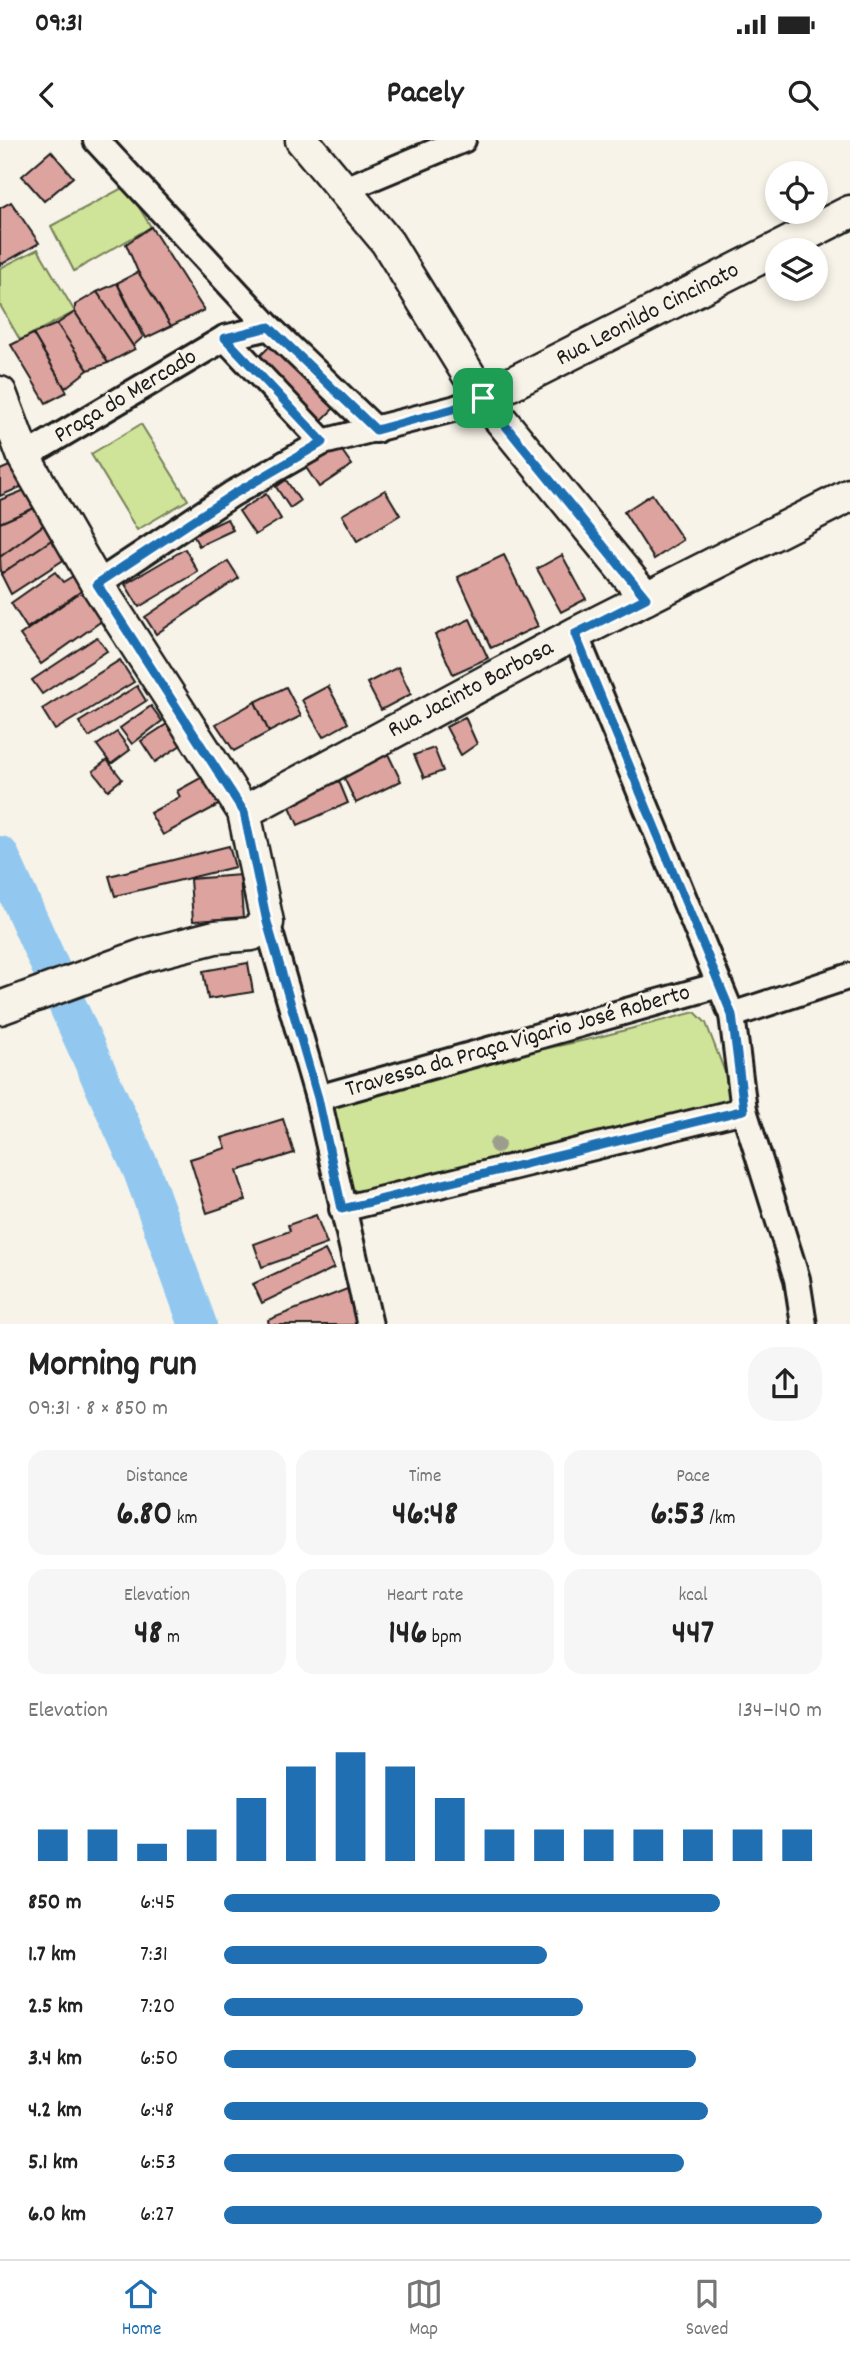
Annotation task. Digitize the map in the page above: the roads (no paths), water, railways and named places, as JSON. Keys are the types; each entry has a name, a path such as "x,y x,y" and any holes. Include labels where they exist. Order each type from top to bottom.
{"street":[{"path":"96,140 269,327 376,430"},
{"path":"302,140 387,242 483,398 646,598"},
{"path":"343,190 463,140"},
{"name":"Rua Leonildo Cincinato","path":"483,398 850,212"},
{"name":"Praça do Mercado","path":"24,457 225,338 269,327"},
{"path":"225,338 323,442"},
{"path":"0,393 24,457 97,584 244,812 267,922 318,1098 370,1324"},
{"path":"97,584 232,495 323,442 453,409 483,398"},
{"name":"Rua Jacinto Barbosa","path":"244,812 575,634 850,495"},
{"path":"575,634 732,1015 744,1110 797,1279 804,1324"},
{"path":"0,1008 145,955 215,937 252,933 267,922"},
{"path":"732,1015 850,976"},
{"name":"Travessa da Praça Vigario José Roberto","path":"318,1098 719,985"},
{"path":"342,1209 744,1110"}],"waterway":[{"path":"0,855 142,1171 198,1324"}]}
